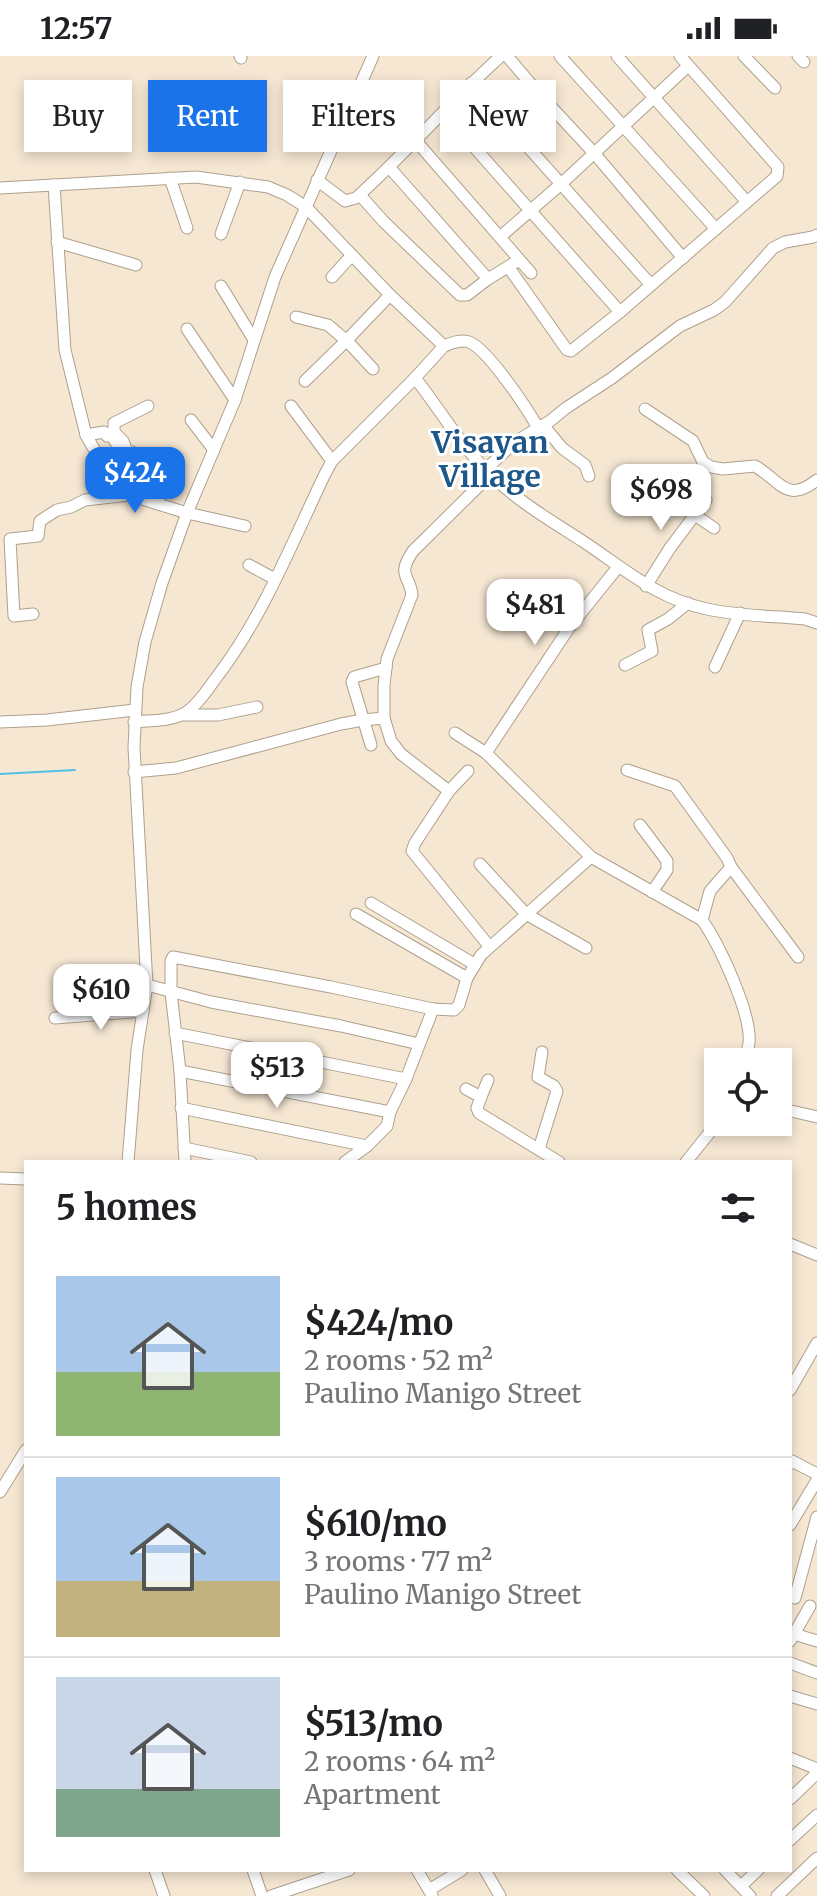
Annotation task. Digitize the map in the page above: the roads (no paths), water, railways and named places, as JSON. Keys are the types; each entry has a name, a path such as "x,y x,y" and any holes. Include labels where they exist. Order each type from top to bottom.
{"street":[{"path":"128,1160 137,1050 147,985 134,772 134,716 145,642 162,583 187,513 235,400 275,277 373,56"},
{"path":"475,80 504,56 594,153 683,258"},
{"path":"560,56 716,229"},
{"path":"617,56 747,202"},
{"path":"744,56 775,88"},
{"path":"424,150 500,237 569,351 620,312 777,176 778,167 684,61 654,97 500,237"},
{"path":"424,133 440,117"},
{"path":"317,180 345,201 350,201 405,152"},
{"path":"479,152 620,312"},
{"path":"532,152 651,285"},
{"path":"389,167 488,279"},
{"path":"0,188 196,177 268,187 306,207 444,346"},
{"path":"170,178 187,228"},
{"path":"221,234 240,182"},
{"path":"54,185 65,350 86,435 104,467 132,452 159,489 158,504"},
{"path":"360,195 460,295 467,295 514,264"},
{"path":"449,791 401,754 391,741 384,718 387,659 412,595 404,575 413,551 515,442 612,378 680,326 725,302 773,248 817,235"},
{"path":"57,242 136,265"},
{"path":"332,277 352,255"},
{"path":"514,264 531,273"},
{"path":"221,286 254,340"},
{"path":"305,381 390,295"},
{"path":"296,317 328,325 373,369"},
{"path":"187,329 235,400"},
{"path":"0,722 134,716 166,720 194,706 228,663 257,617 332,461 444,346 467,341 476,347 500,372 541,427 585,465 589,476"},
{"path":"415,378 459,439 488,472 531,509 646,586 709,610 805,619 817,623"},
{"path":"113,434 114,423 148,406"},
{"path":"291,406 332,461"},
{"path":"645,409 693,441 703,462 711,467 755,466 787,490 794,491 805,490 817,480"},
{"path":"191,420 214,450"},
{"path":"86,435 113,434"},
{"path":"113,434 123,441 127,456"},
{"path":"33,614 14,616 10,539 38,536 40,521 57,510 85,500 129,495 187,513 245,526"},
{"path":"646,586 706,500"},
{"path":"695,515 714,528"},
{"path":"249,565 275,579"},
{"path":"486,753 569,628 618,567"},
{"path":"625,665 652,651 647,633 649,628 668,619 688,603"},
{"path":"715,667 740,613"},
{"path":"371,745 352,682 354,677 386,668"},
{"path":"181,715 218,715 257,707"},
{"path":"134,772 176,768 363,720 384,718"},
{"path":"455,733 486,753 591,857 702,920 735,987 748,1026 748,1048"},
{"path":"627,770 677,788 798,957"},
{"path":"468,771 449,791 412,851 489,946"},
{"path":"640,825 668,865 652,892"},
{"path":"185,1160 180,1071 171,992 173,957 451,1011 456,1009 474,964 489,946 591,857"},
{"path":"480,864 526,914 586,948"},
{"path":"702,920 710,891 731,867"},
{"path":"371,903 474,964"},
{"path":"356,914 467,978"},
{"path":"147,985 211,1002 419,1044"},
{"path":"348,1160 387,1126 433,1009"},
{"path":"55,1018 143,1011"},
{"path":"175,1033 406,1079"},
{"path":"539,1149 557,1091 538,1077 542,1052"},
{"path":"180,1071 390,1112"},
{"path":"488,1080 477,1109 479,1113 556,1160"},
{"path":"466,1089 481,1097"},
{"path":"181,1108 367,1146"},
{"path":"792,1111 817,1117"},
{"path":"688,1160 707,1136"},
{"path":"184,1148 222,1159"},
{"path":"0,1178 24,1179"},
{"path":"792,1245 817,1255"},
{"path":"792,1387 817,1343"},
{"path":"0,1492 24,1453"},
{"path":"792,1461 817,1477 792,1521"},
{"path":"817,1517 793,1596 814,1607 792,1638 817,1641"},
{"path":"792,1664 817,1673"},
{"path":"792,1697 817,1704"},
{"path":"792,1759 817,1771 792,1797"},
{"path":"792,1838 817,1815"},
{"path":"777,1896 817,1858"},
{"path":"156,1872 164,1896"},
{"path":"254,1872 262,1896"},
{"path":"271,1896 343,1872"},
{"path":"418,1872 430,1893 459,1872"},
{"path":"486,1872 500,1896"},
{"path":"679,1872 704,1896"},
{"path":"727,1872 750,1896"},
{"path":"741,1886 756,1872"}],"waterway":[{"path":"0,774 75,770"}],"district":[{"name":"Visayan Village","path":"490,459"}]}
